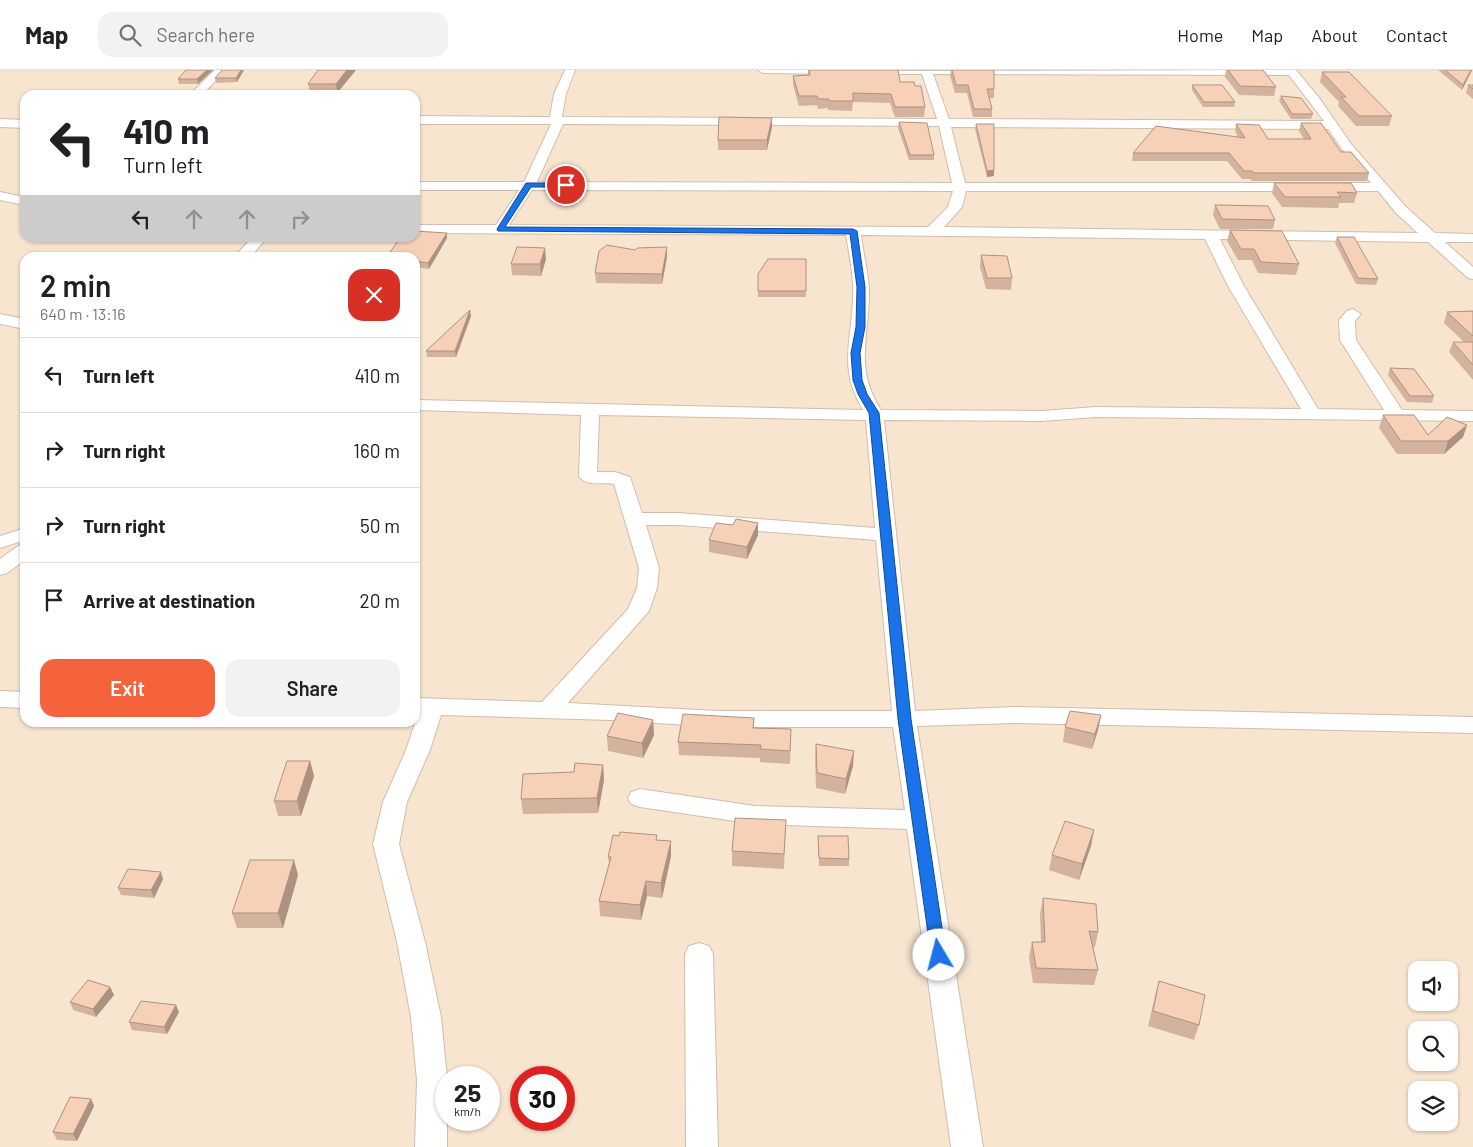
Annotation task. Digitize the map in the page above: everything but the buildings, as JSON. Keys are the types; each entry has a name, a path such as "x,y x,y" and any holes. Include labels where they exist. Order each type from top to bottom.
{"street":[{"path":"200,90 221,70"},
{"path":"500,229 529,185 557,120 560,94 570,70"},
{"path":"763,70 1291,71 1316,101 1330,125 1381,187 1430,237 1473,276"},
{"path":"927,71 949,138 952,166 960,186 959,203 954,211 932,231"},
{"path":"420,120 1330,125"},
{"path":"0,123 20,124"},
{"path":"420,186 1381,187"},
{"path":"0,196 20,200"},
{"path":"420,229 932,231 1473,238"},
{"path":"853,231 861,287 860,327 856,353 857,380 862,394 874,413 904,719 967,1147"},
{"path":"1210,234 1236,286 1313,414"},
{"path":"246,252 256,242"},
{"path":"1352,314 1347,320 1348,340 1396,415"},
{"path":"0,319 20,323"},
{"path":"420,405 590,411 1035,416 1096,412 1473,416"},
{"path":"548,710 638,611 647,588 649,568 621,478 593,478 588,476 590,411"},
{"path":"635,519 679,519 886,535"},
{"path":"0,542 20,536"},
{"path":"0,569 20,554"},
{"path":"0,699 20,700"},
{"path":"431,1147 432,1080 426,1017 411,942 386,844 395,802 418,750 424,706 718,719 904,719 1015,715 1473,725"},
{"path":"640,798 755,815 919,820"},
{"path":"698,954 702,1147"}],"shaded area":[{"path":"0,70 1473,70 1473,1147 0,1147"}],"route":[{"path":"566,185 529,185 500,229 575,231 853,231 861,287 860,327 856,353 857,380 862,394 874,413 904,719 939,955"}]}
